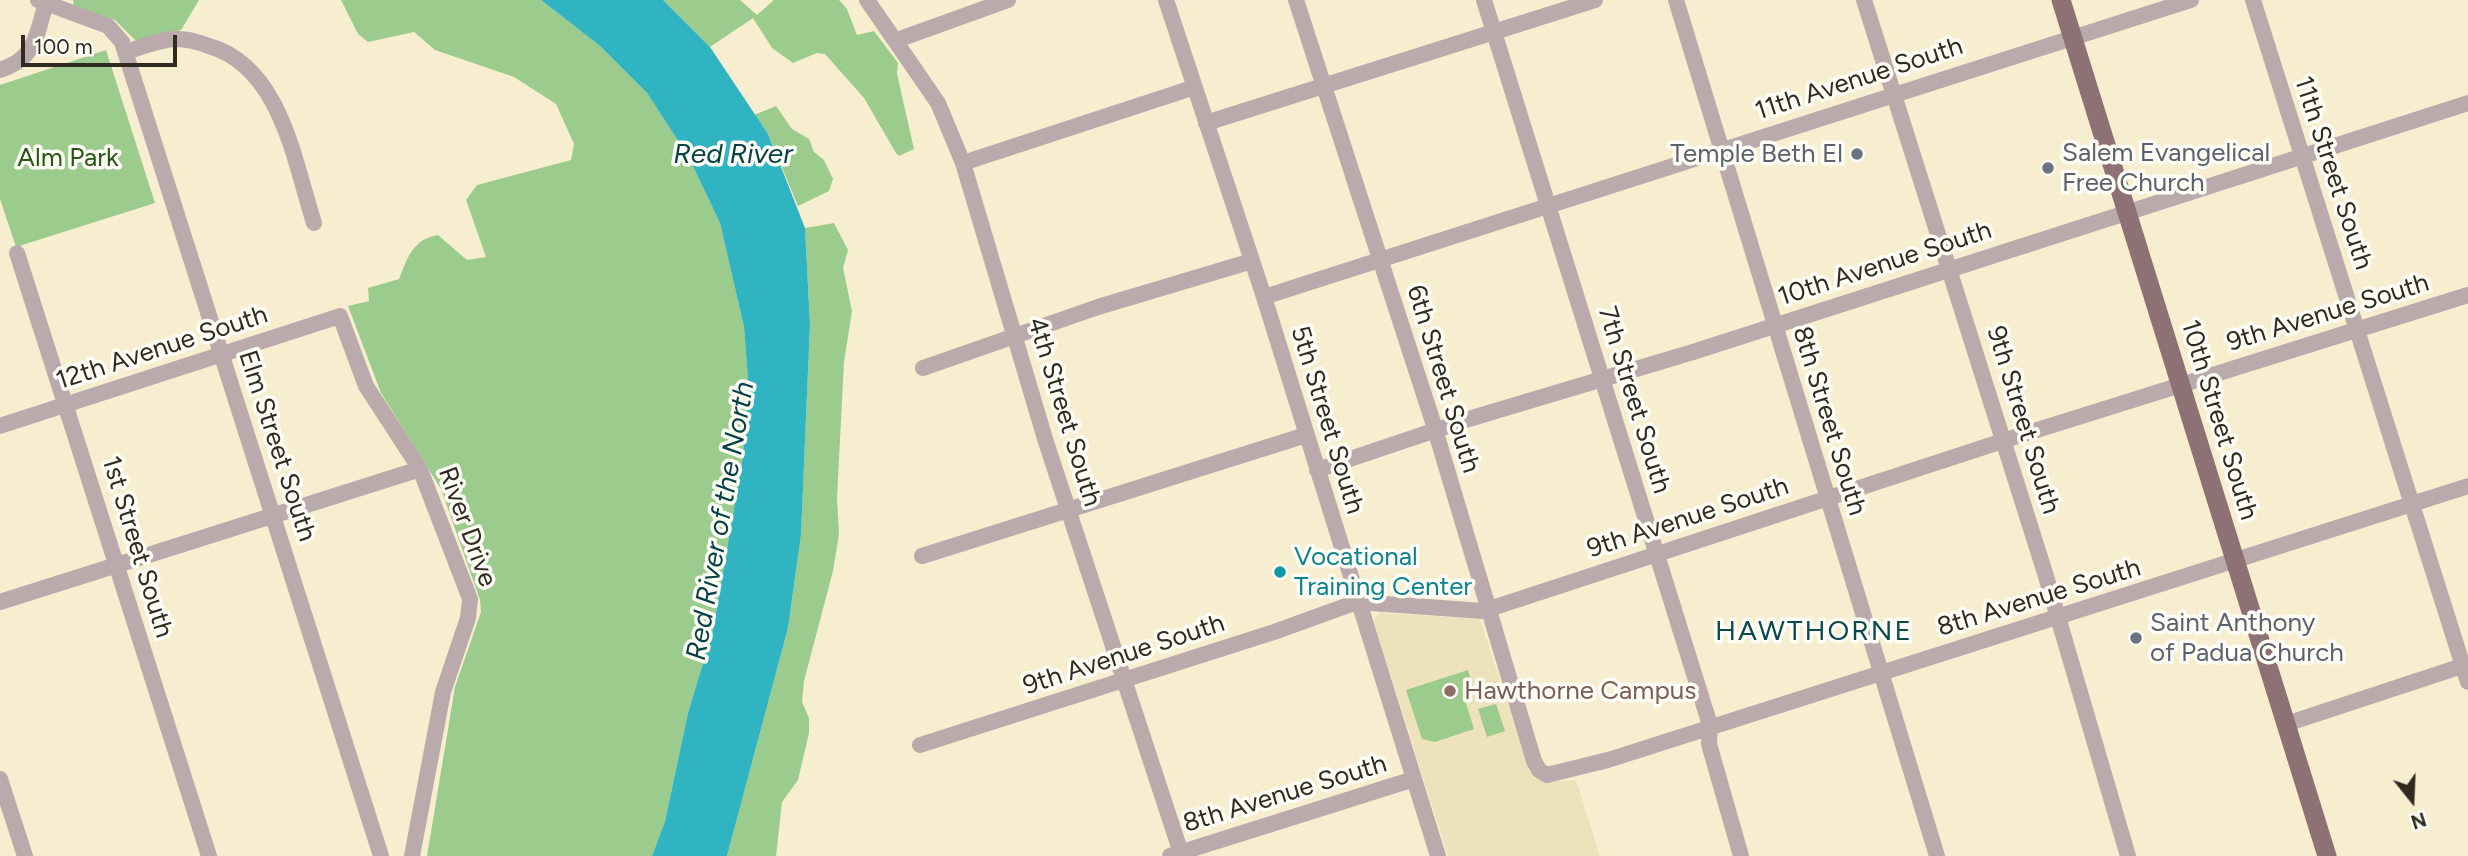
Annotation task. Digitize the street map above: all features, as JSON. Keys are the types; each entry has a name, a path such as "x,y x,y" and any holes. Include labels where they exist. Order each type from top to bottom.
{"main road":[{"name":"10th Street South","path":"2061,0 2327,856"}],"street":[{"name":"4th Street South","path":"867,0 938,103 963,163 1014,336 1125,679 1178,855"},
{"path":"897,40 1008,0"},
{"name":"5th Street South","path":"1166,0 1264,297 1438,856"},
{"name":"6th Street South","path":"1296,0 1435,430 1487,610 1536,765 1543,772"},
{"name":"7th Street South","path":"1484,0 1710,725 1709,744 1741,856"},
{"path":"1206,123 1595,0"},
{"name":"8th Street South","path":"1676,0 1937,856"},
{"name":"9th Street South","path":"1864,0 2058,618 2128,856"},
{"name":"11th Avenue South","path":"1264,297 2191,0"},
{"name":"11th Street South","path":"2253,0 2300,156 2465,665 2468,682"},
{"path":"0,70 25,59 32,49 42,1"},
{"name":"Elm Street South","path":"42,1 108,26 117,33 125,52 381,856"},
{"path":"125,52 165,40 181,39 216,48 250,68 277,112 314,223"},
{"path":"963,163 1195,87"},
{"name":"10th Avenue South","path":"1317,470 1435,430 1774,326 2468,103"},
{"name":"1st Street South","path":"17,253 209,856"},
{"path":"923,368 1098,307 1252,261"},
{"name":"9th Avenue South","path":"920,745 1274,632 1357,601 1487,610 2003,441 2468,295"},
{"name":"12th Avenue South","path":"0,426 340,316"},
{"name":"River Drive","path":"340,316 366,386 420,468 471,608 443,692 412,854"},
{"path":"922,556 1306,435"},
{"path":"0,603 420,468"},
{"name":"8th Avenue South","path":"1543,772 1554,775 1568,771 2235,562 2468,486"},
{"path":"2286,724 2465,665"},
{"name":"8th Avenue South","path":"1178,855 1414,779"},
{"path":"1,786 25,856"},
{"path":"389,856 412,854"}],"shaded area":[{"name":"Hawthorne Campus","path":"1380,613 1480,619 1530,772 1543,782 1576,780 1600,856 1448,856 1375,625 1375,617"}],"green space":[{"path":"73,0 199,0 181,30 136,41 115,20 74,6"},
{"path":"341,0 541,0 600,46 647,93 688,156 720,223 744,327 749,393 742,462 713,630 688,713 665,821 652,856 427,856 455,687 481,612 480,600 441,489 381,393 348,306 369,301 368,288 399,279 412,250 430,237 438,235 467,260 486,257 466,200 477,185 571,160 574,144 556,104 514,77 435,50 414,32 368,42 358,34"},
{"path":"663,0 740,0 757,15 774,0 839,0 847,9 857,35 874,31 898,63 897,74 914,149 899,156 896,153 864,98 825,54 817,53 793,63 772,48 753,18 710,47"},
{"name":"Alm Park","path":"106,50 155,203 16,247 0,199 0,85"},
{"path":"776,106 792,129 809,139 814,152 824,160 833,179 829,191 798,206 768,134 754,115"},
{"path":"834,223 848,250 843,268 852,311 844,362 837,498 839,534 833,571 804,681 802,702 809,718 809,733 798,780 782,802 776,856 727,856 788,628 801,535 810,324 805,228"},
{"path":"1468,670 1475,693 1464,697 1474,729 1435,742 1422,739 1406,690"},
{"path":"1496,704 1505,731 1487,737 1478,709"}],"water":[{"name":"Red River","path":"541,0 663,0 710,47 768,134 805,228 810,324 801,535 788,628 727,856 652,856 665,821 688,713 713,630 742,462 749,393 744,327 720,223 688,156 647,93 600,46"}],"place":[{"name":"Temple Beth El","path":"1857,154"},
{"name":"Salem Evangelical Free Church","path":"2048,168"},
{"name":"Vocational Training Center","path":"1280,572"},
{"name":"Saint Anthony of Padua Church","path":"2136,638"},
{"name":"Hawthorne Campus","path":"1450,691"}],"district":[{"name":"HAWTHORNE","path":"1814,632"}],"water label":[{"name":"Red River of the North","path":"721,521"}]}
